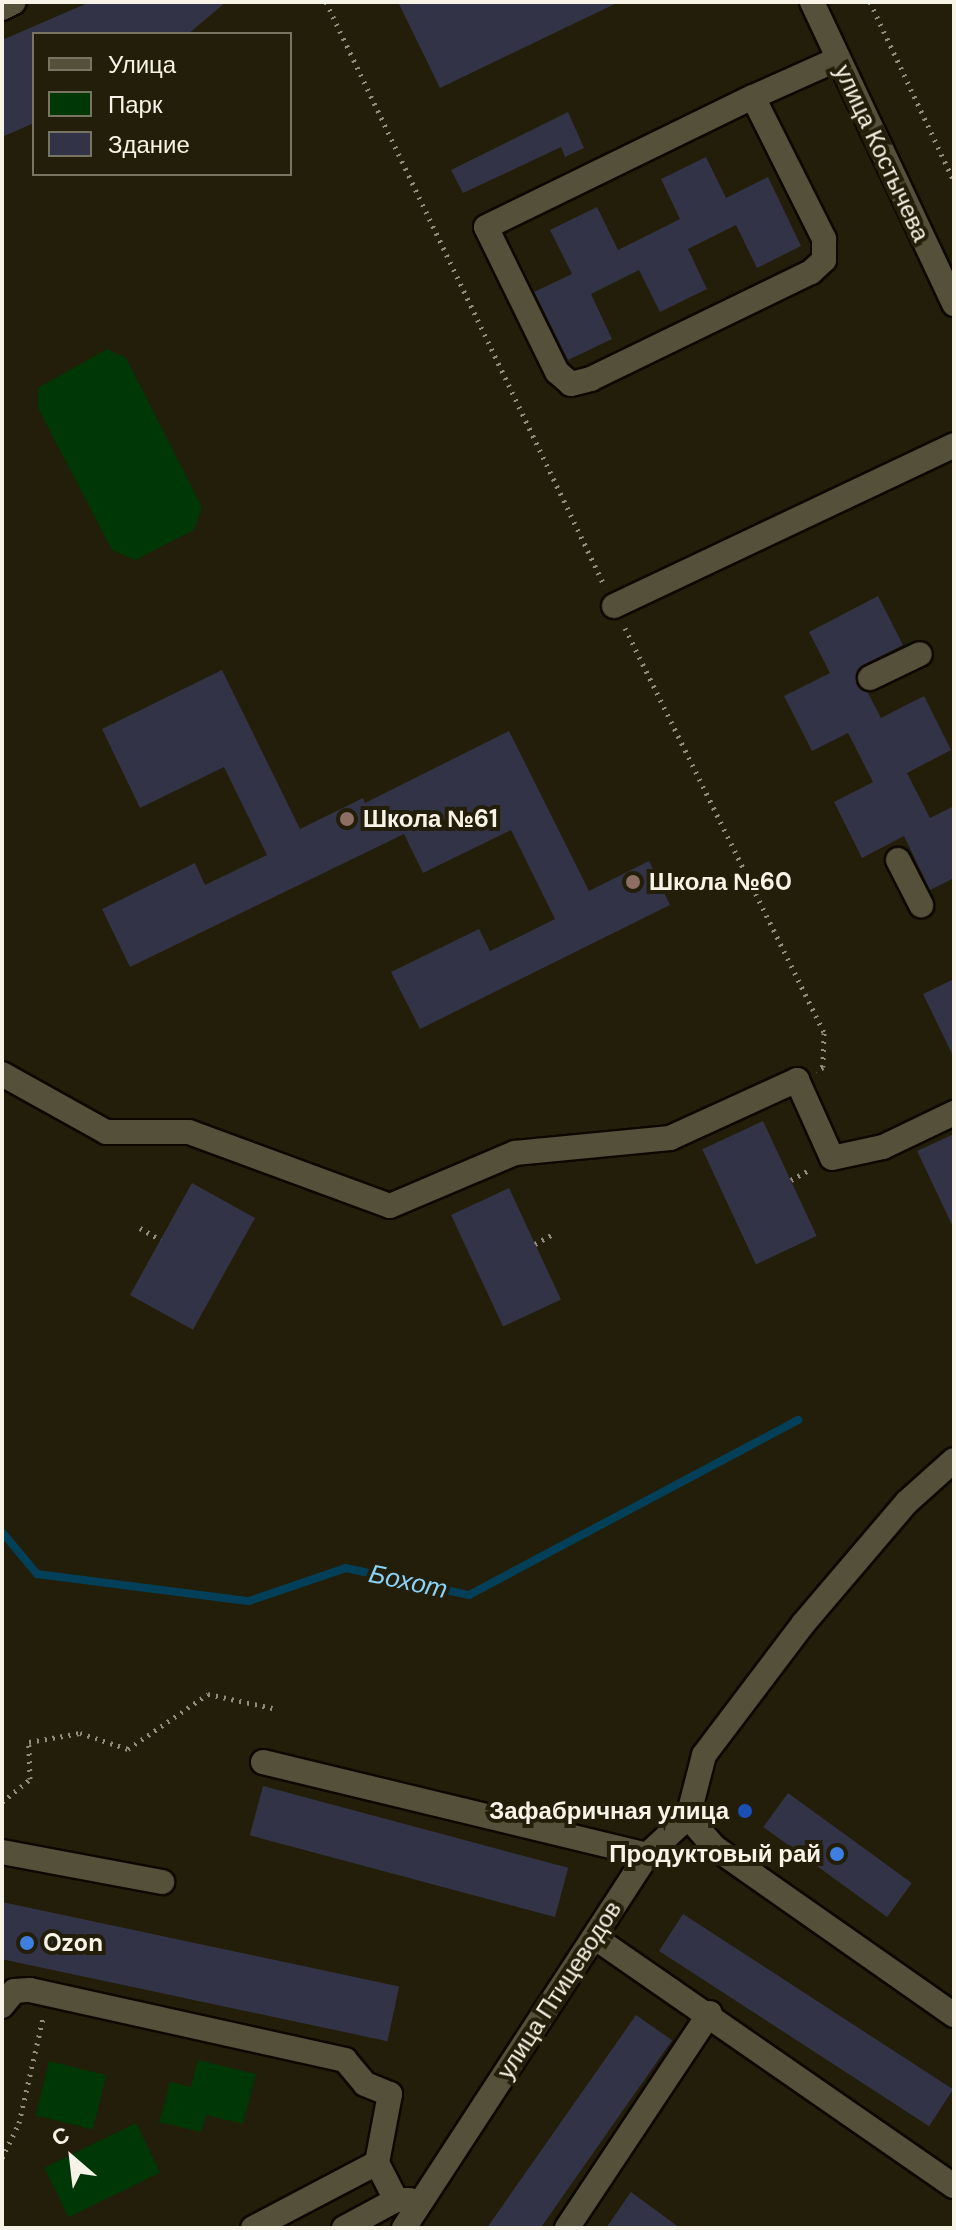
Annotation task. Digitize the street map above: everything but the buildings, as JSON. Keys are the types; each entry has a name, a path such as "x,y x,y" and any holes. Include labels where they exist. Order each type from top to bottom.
{"street":[{"path":"2,8 14,2"},
{"name":"улица Костычева","path":"812,2 954,304"},
{"path":"753,97 824,239 824,260 811,272 605,373 571,384 557,372 486,227 753,97 838,59"},
{"path":"614,606 954,445"},
{"path":"870,678 920,654"},
{"path":"898,860 921,905"},
{"path":"2,1074 106,1132 189,1132 390,1206 515,1153 670,1138 797,1080 832,1158 883,1147 954,1113"},
{"path":"954,1460 907,1502 803,1624 704,1755 688,1817 714,1847 954,2015"},
{"path":"263,1762 647,1855"},
{"name":"улица Птицеводов","path":"409,2216 647,1855 688,1817"},
{"path":"2,1852 162,1882"},
{"path":"594,1937 710,2013 954,2186"},
{"path":"2,2006 14,1991 48,1993 345,2060 365,2084 390,2094 377,2163 409,2216 344,2228"},
{"path":"567,2228 710,2013"},
{"path":"253,2228 377,2163"}],"path":[{"path":"326,2 614,606 824,1033 823,1067 797,1080"},
{"path":"870,2 954,181"},
{"path":"140,1228 161,1240"},
{"path":"535,1244 553,1234"},
{"path":"2,1802 30,1779 29,1742 80,1733 128,1749 208,1694 272,1708"},
{"path":"2,2158 19,2123 48,1993"}],"green space":[{"path":"107,349 126,358 202,507 194,530 135,560 112,550 38,408 38,388"},
{"path":"198,2060 256,2074 243,2124 206,2115 201,2132 159,2122 170,2082 191,2087"},
{"path":"49,2061 106,2075 93,2130 35,2115"},
{"path":"136,2123 160,2172 68,2217 44,2168"}],"waterway":[{"name":"Бохот","path":"2,1532 37,1574 249,1601 346,1568 469,1595 798,1420"}],"place":[{"name":"Школа №61","path":"347,819"},
{"name":"Школа №60","path":"633,882"},
{"name":"Зафабричная улица","path":"745,1811"},
{"name":"Продуктовый рай","path":"837,1854"},
{"name":"Ozon","path":"27,1943"}]}
